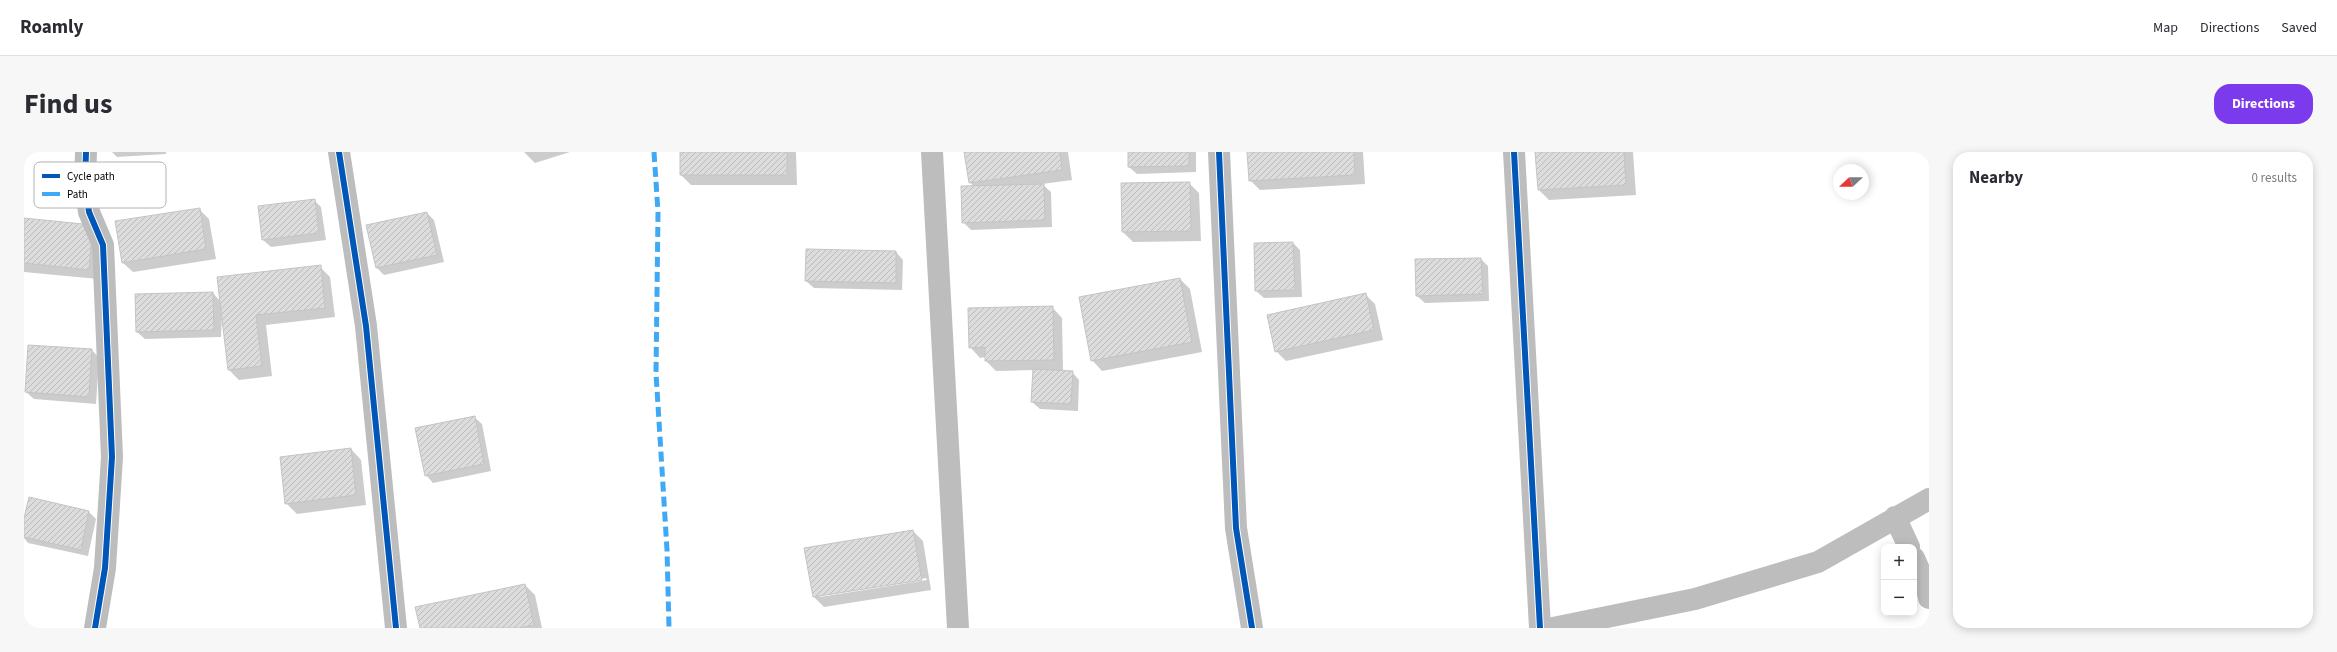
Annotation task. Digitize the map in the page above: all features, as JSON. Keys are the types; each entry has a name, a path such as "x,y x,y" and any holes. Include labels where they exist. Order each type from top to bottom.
{"street":[{"path":"86,152 86,162"},
{"path":"339,152 366,326 396,628"},
{"path":"932,152 958,628"},
{"path":"1220,152 1236,528 1252,628"},
{"path":"1514,152 1540,628"},
{"path":"88,208 103,245 112,457 106,568 95,628"},
{"path":"1553,628 1694,599 1818,562 1929,499"},
{"path":"1895,517 1908,544"},
{"path":"1917,565 1926,585 1929,598"}],"building":[{"path":"680,152 787,152 787,175 680,175"},
{"path":"964,152 1060,152 1062,170 969,183"},
{"path":"1128,152 1189,152 1189,166 1128,167"},
{"path":"1247,152 1354,152 1355,175 1249,181"},
{"path":"1535,152 1624,152 1626,185 1538,190"},
{"path":"1190,182 1191,231 1122,232 1121,183"},
{"path":"1044,184 1045,220 962,223 961,186"},
{"path":"315,199 319,233 262,240 258,206"},
{"path":"200,208 206,249 122,263 115,221"},
{"path":"427,212 437,255 376,268 366,225"},
{"path":"24,218 93,225 89,270 24,263"},
{"path":"1293,242 1295,290 1255,291 1254,243"},
{"path":"806,249 896,251 896,283 805,281"},
{"path":"1481,258 1483,294 1416,296 1415,259"},
{"path":"321,265 325,308 256,315 262,366 228,370 217,277"},
{"path":"1180,278 1192,342 1091,361 1079,297"},
{"path":"213,292 214,330 136,332 135,294"},
{"path":"1366,293 1374,330 1275,352 1267,315"},
{"path":"1053,306 1054,360 985,361 985,347 969,348 968,308"},
{"path":"28,345 92,349 89,397 25,392"},
{"path":"1033,369 1073,371 1071,404 1031,402"},
{"path":"475,416 484,464 425,476 415,428"},
{"path":"351,448 356,495 285,504 280,457"},
{"path":"29,497 89,511 81,550 24,537 24,518"},
{"path":"913,530 922,580 813,597 804,548"},
{"path":"525,584 534,625 519,628 420,628 415,607"}],"marked path":[{"path":"654,152 658,212 656,373 667,550 669,628"}],"cycle path":[{"path":"86,152 86,162"},
{"path":"339,152 366,326 396,628"},
{"path":"1219,152 1236,528 1252,628"},
{"path":"1514,152 1540,628"},
{"path":"88,208 103,245 112,457 105,568 95,628"}]}
